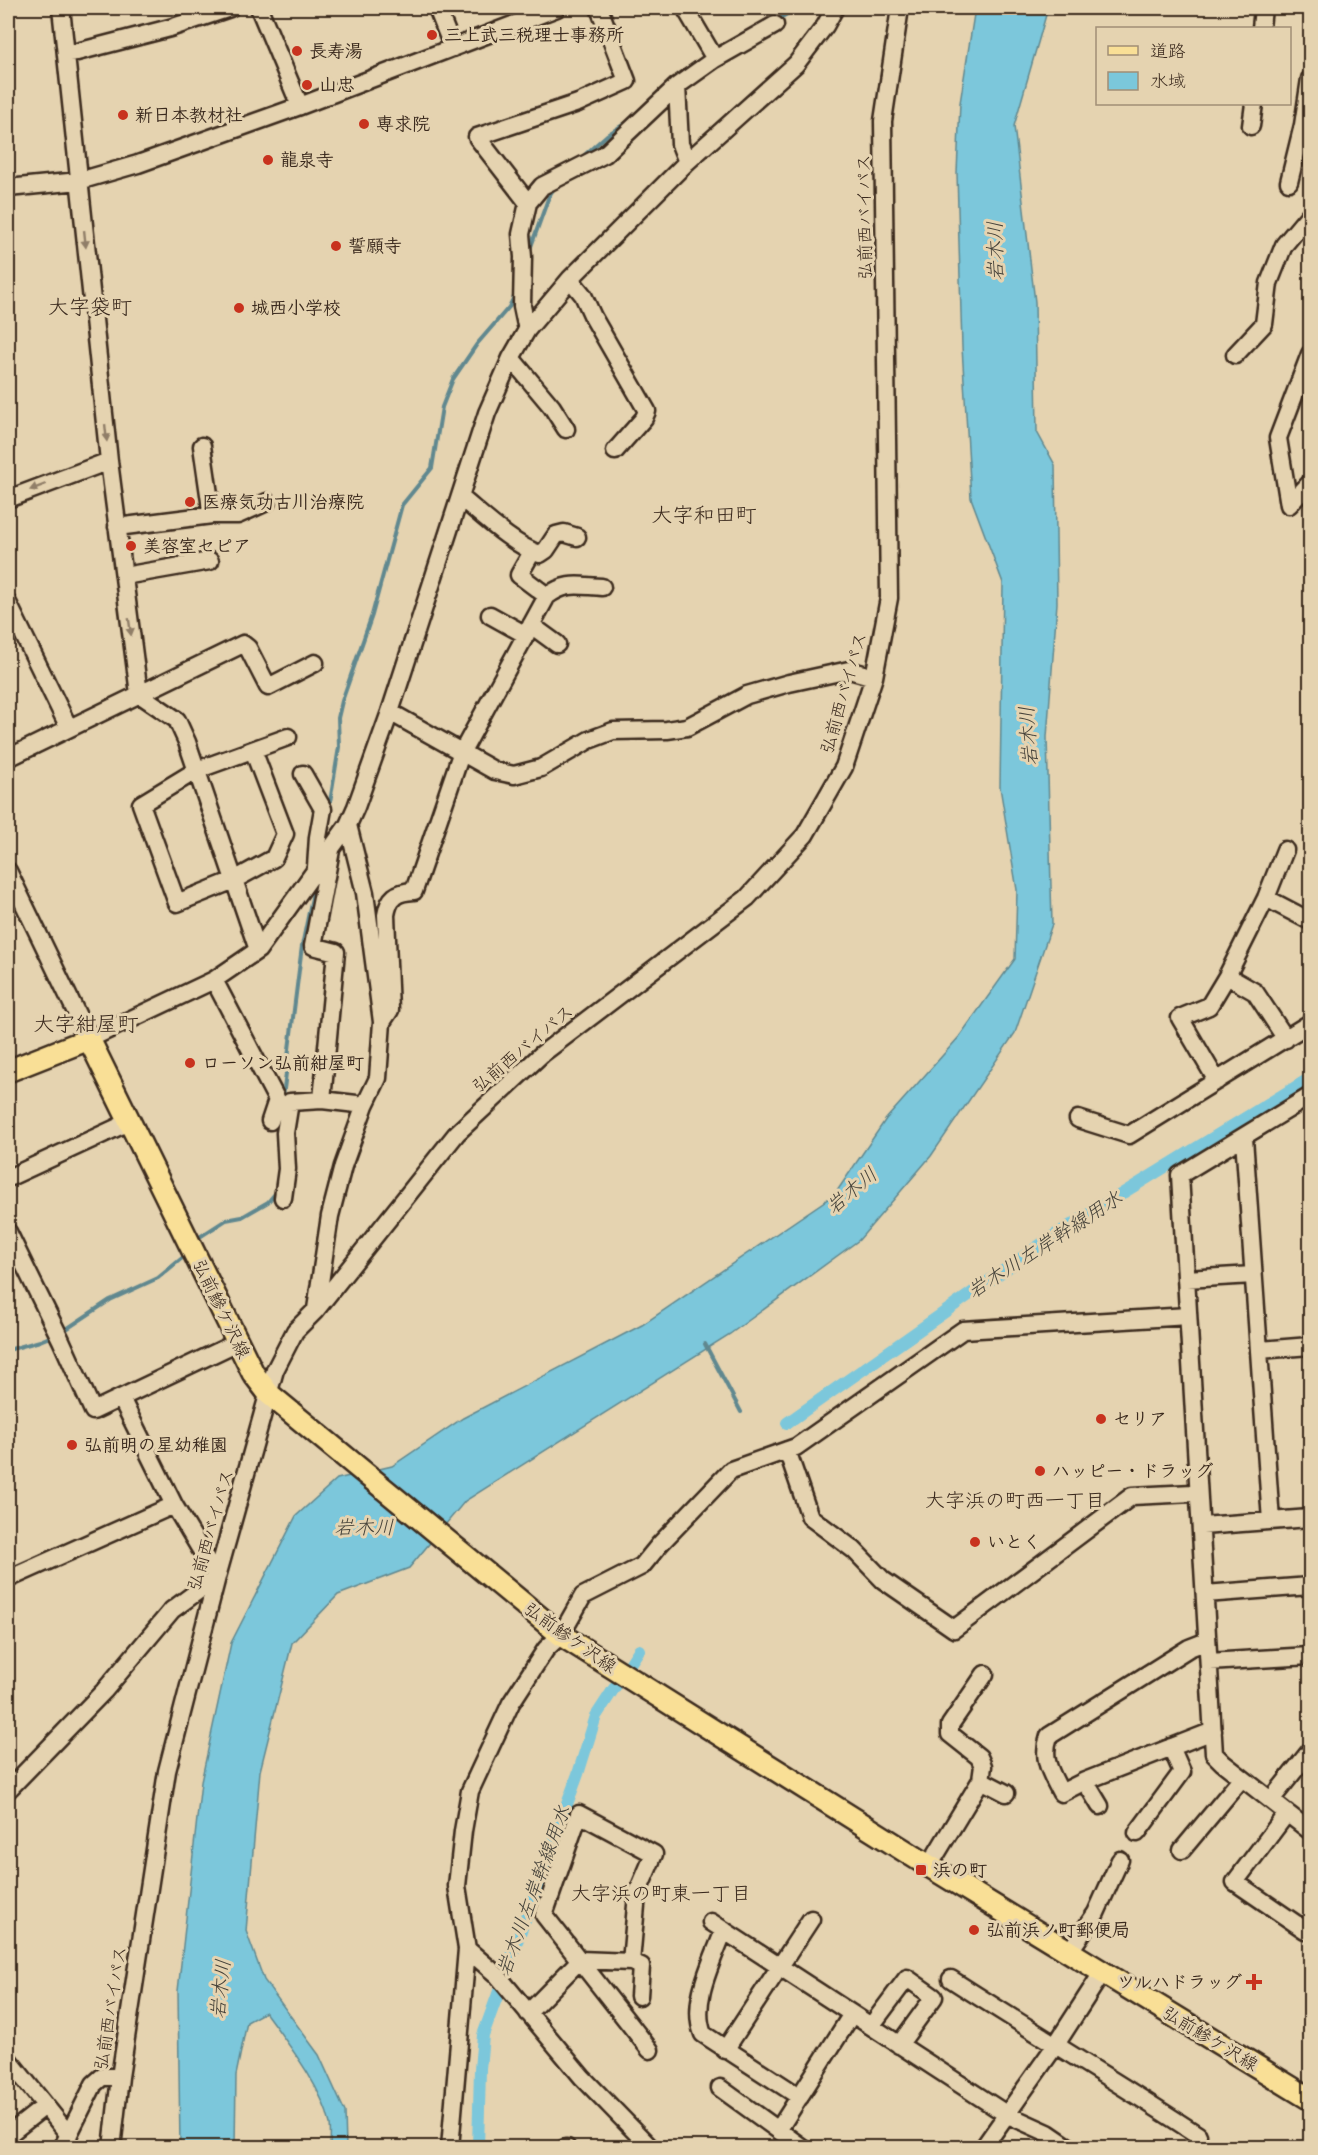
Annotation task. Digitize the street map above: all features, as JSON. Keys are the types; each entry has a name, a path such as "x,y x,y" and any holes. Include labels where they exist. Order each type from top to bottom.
{"main road":[{"path":"8,1071 89,1040"},
{"name":"弘前鰺ケ沢線","path":"89,1040 253,1373 269,1394 556,1632 929,1866 1311,2099"}],"street":[{"path":"61,8 109,461 139,694 177,720 197,770 258,950"},
{"path":"66,53 170,28 230,8"},
{"path":"259,8 300,106"},
{"path":"437,8 453,48"},
{"path":"8,188 79,181 138,165 557,8"},
{"path":"528,203 477,137 578,103 627,81 599,8"},
{"path":"685,8 715,59"},
{"path":"8,871 89,1040 214,980 258,950 348,825 356,807 390,712 487,413 526,330 570,279 687,162 795,64 825,26 835,8"},
{"name":"弘前西バイパス","path":"112,2148 120,2077 167,1771 217,1577 275,1370 295,1331 316,1310 458,1133 542,1054 747,898 805,835 844,767 874,676 889,598 883,121 900,8"},
{"path":"1261,27 1263,8"},
{"path":"526,330 522,306 521,234 528,203 542,186 605,154 677,86 715,59 775,25"},
{"path":"1289,182 1307,125 1311,79"},
{"path":"677,86 680,144 687,162"},
{"path":"1251,126 1254,105"},
{"path":"1235,355 1263,324 1269,283 1284,245 1311,214"},
{"path":"570,279 583,295 593,317 647,411 644,418 615,451"},
{"path":"1311,354 1304,391 1278,438 1289,505 1311,483"},
{"path":"511,358 552,407 566,429"},
{"path":"202,446 212,515"},
{"path":"8,499 109,461"},
{"path":"460,497 532,552 540,554 546,550 556,535 577,537"},
{"path":"117,527 212,515 238,515 267,502"},
{"path":"532,552 519,575 547,596"},
{"path":"124,576 210,561"},
{"path":"382,1022 390,1010 386,915 388,906 395,894 402,891 414,891 461,754 547,596 558,588 573,585 602,588"},
{"path":"8,603 69,728"},
{"path":"490,615 557,644"},
{"path":"8,758 243,644 248,648 268,687 315,663"},
{"path":"390,712 461,754 495,771 514,775 541,768 589,740 613,731 667,730 687,727 747,695 849,670 874,676"},
{"path":"253,750 285,834 274,858 234,880 177,903 141,804 197,770 288,737"},
{"path":"303,774 323,809 316,868"},
{"path":"316,1310 330,1216 343,1166 365,1105 378,1078 382,1022 365,893 348,825"},
{"path":"321,1100 336,952 313,946 331,847"},
{"path":"1217,1081 1180,1018 1209,1006 1227,976 1266,898 1285,850"},
{"path":"1266,898 1311,921"},
{"path":"1227,976 1255,992 1286,1039"},
{"path":"214,980 277,1100 270,1121"},
{"path":"1078,1119 1129,1135 1311,1023"},
{"path":"1311,1096 1180,1175 1214,1754 1311,1831"},
{"path":"283,1198 287,1169 285,1133 290,1102 321,1100 365,1105"},
{"path":"8,1178 129,1122"},
{"path":"1244,1138 1271,1521"},
{"path":"8,1232 93,1411 238,1342"},
{"path":"1186,1279 1253,1275"},
{"path":"450,2148 467,1949 457,1886 470,1791 511,1703 556,1632 583,1596 642,1566 731,1470 796,1447 963,1330 1188,1316"},
{"path":"1260,1350 1311,1346"},
{"path":"8,1790 104,1691 172,1610 217,1577 174,1505 121,1398"},
{"path":"787,1450 810,1517 854,1550 883,1580 954,1629 1132,1496 1193,1493"},
{"path":"8,1579 174,1505"},
{"path":"1202,1526 1311,1518"},
{"path":"1205,1594 1311,1586"},
{"path":"1208,1641 1189,1648 1049,1736 1045,1748 1048,1765 1061,1793 1085,1781 1213,1731"},
{"path":"1209,1662 1311,1656"},
{"path":"929,1866 981,1779 983,1766 979,1757 950,1734 950,1725 985,1674"},
{"path":"1137,1833 1182,1772 1171,1747"},
{"path":"1270,1800 1311,1750"},
{"path":"1182,1850 1242,1778"},
{"path":"981,1779 1006,1793"},
{"path":"1085,1781 1100,1806"},
{"path":"1287,1813 1235,1882 1309,1929"},
{"path":"630,1962 637,1894 654,1854 579,1814 543,1915 650,2050"},
{"path":"1069,1952 1096,1913 1120,1860"},
{"path":"726,2050 811,1919"},
{"path":"800,2097 703,2034 699,2023 701,1995 718,1926 1006,2114 1048,2133 1070,2148"},
{"path":"467,1949 501,1980 582,2077 651,2148"},
{"path":"528,2013 580,1960 630,1962 640,1966 639,1996"},
{"path":"983,2148 1055,2046 1102,1972"},
{"path":"871,2026 907,1978 934,1996 899,2045"},
{"path":"951,1979 1198,2134"},
{"path":"779,2129 852,2014"},
{"path":"8,2059 45,2106 65,2141"},
{"path":"65,2141 94,2084 102,2077 120,2077"},
{"path":"720,2088 803,2148"},
{"path":"8,2135 45,2106"}],"water":[{"name":"岩木川","path":"975,8 1048,8 1014,126 1035,302 1037,432 1055,465 1057,603 1047,737 1052,924 1015,1033 931,1156 859,1240 730,1334 465,1501 409,1568 338,1595 292,1643 260,1771 246,1931 264,1980 319,2055 345,2112 346,2147 330,2147 330,2124 326,2109 303,2065 265,2012 247,2022 236,2075 235,2147 180,2148 178,1991 201,1782 231,1643 296,1516 337,1479 392,1466 463,1418 642,1325 835,1194 886,1119 959,1037 1015,959 1017,890 1000,787 1003,583 971,498 962,347 957,173 960,103"}],"waterway":[{"path":"777,20 797,8"},
{"path":"580,159 607,135 626,123"},
{"path":"529,252 549,196 555,187"},
{"path":"329,808 339,747 338,718 342,701 372,615 402,505 432,468 442,407 453,379 477,344 509,307 516,293"},
{"path":"283,1097 302,946 315,883"},
{"name":"岩木川左岸幹線用水","path":"787,1423 1050,1238 1310,1078"},
{"path":"277,1138 279,1160"},
{"path":"195,1240 226,1220 242,1217 268,1202 278,1190"},
{"path":"62,1332 110,1300 158,1278 187,1254"},
{"path":"8,1350 52,1336"},
{"path":"705,1344 741,1412"},
{"name":"岩木川左岸幹線用水","path":"478,2148 483,2035 578,1774 596,1716 639,1650"}],"place":[{"name":"三上武三税理士事務所","path":"432,35"},
{"name":"長寿湯","path":"297,51"},
{"name":"山忠","path":"307,85"},
{"name":"新日本教材社","path":"123,115"},
{"name":"専求院","path":"364,124"},
{"name":"龍泉寺","path":"268,160"},
{"name":"誓願寺","path":"336,246"},
{"name":"城西小学校","path":"239,308"},
{"name":"医療気功古川治療院","path":"190,502"},
{"name":"美容室セピア","path":"131,546"},
{"name":"ローソン弘前紺屋町","path":"190,1063"},
{"name":"セリア","path":"1101,1419"},
{"name":"弘前明の星幼稚園","path":"72,1445"},
{"name":"ハッピー・ドラッグ","path":"1040,1471"},
{"name":"いとく","path":"975,1542"},
{"name":"浜の町","path":"921,1870"},
{"name":"弘前浜ノ町郵便局","path":"974,1930"},
{"name":"ツルハドラッグ","path":"1254,1982"}],"district":[{"name":"大字袋町","path":"90,307"},
{"name":"大字和田町","path":"704,515"},
{"name":"大字紺屋町","path":"86,1024"},
{"name":"大字浜の町西一丁目","path":"1015,1501"},
{"name":"大字浜の町東一丁目","path":"661,1894"}]}
